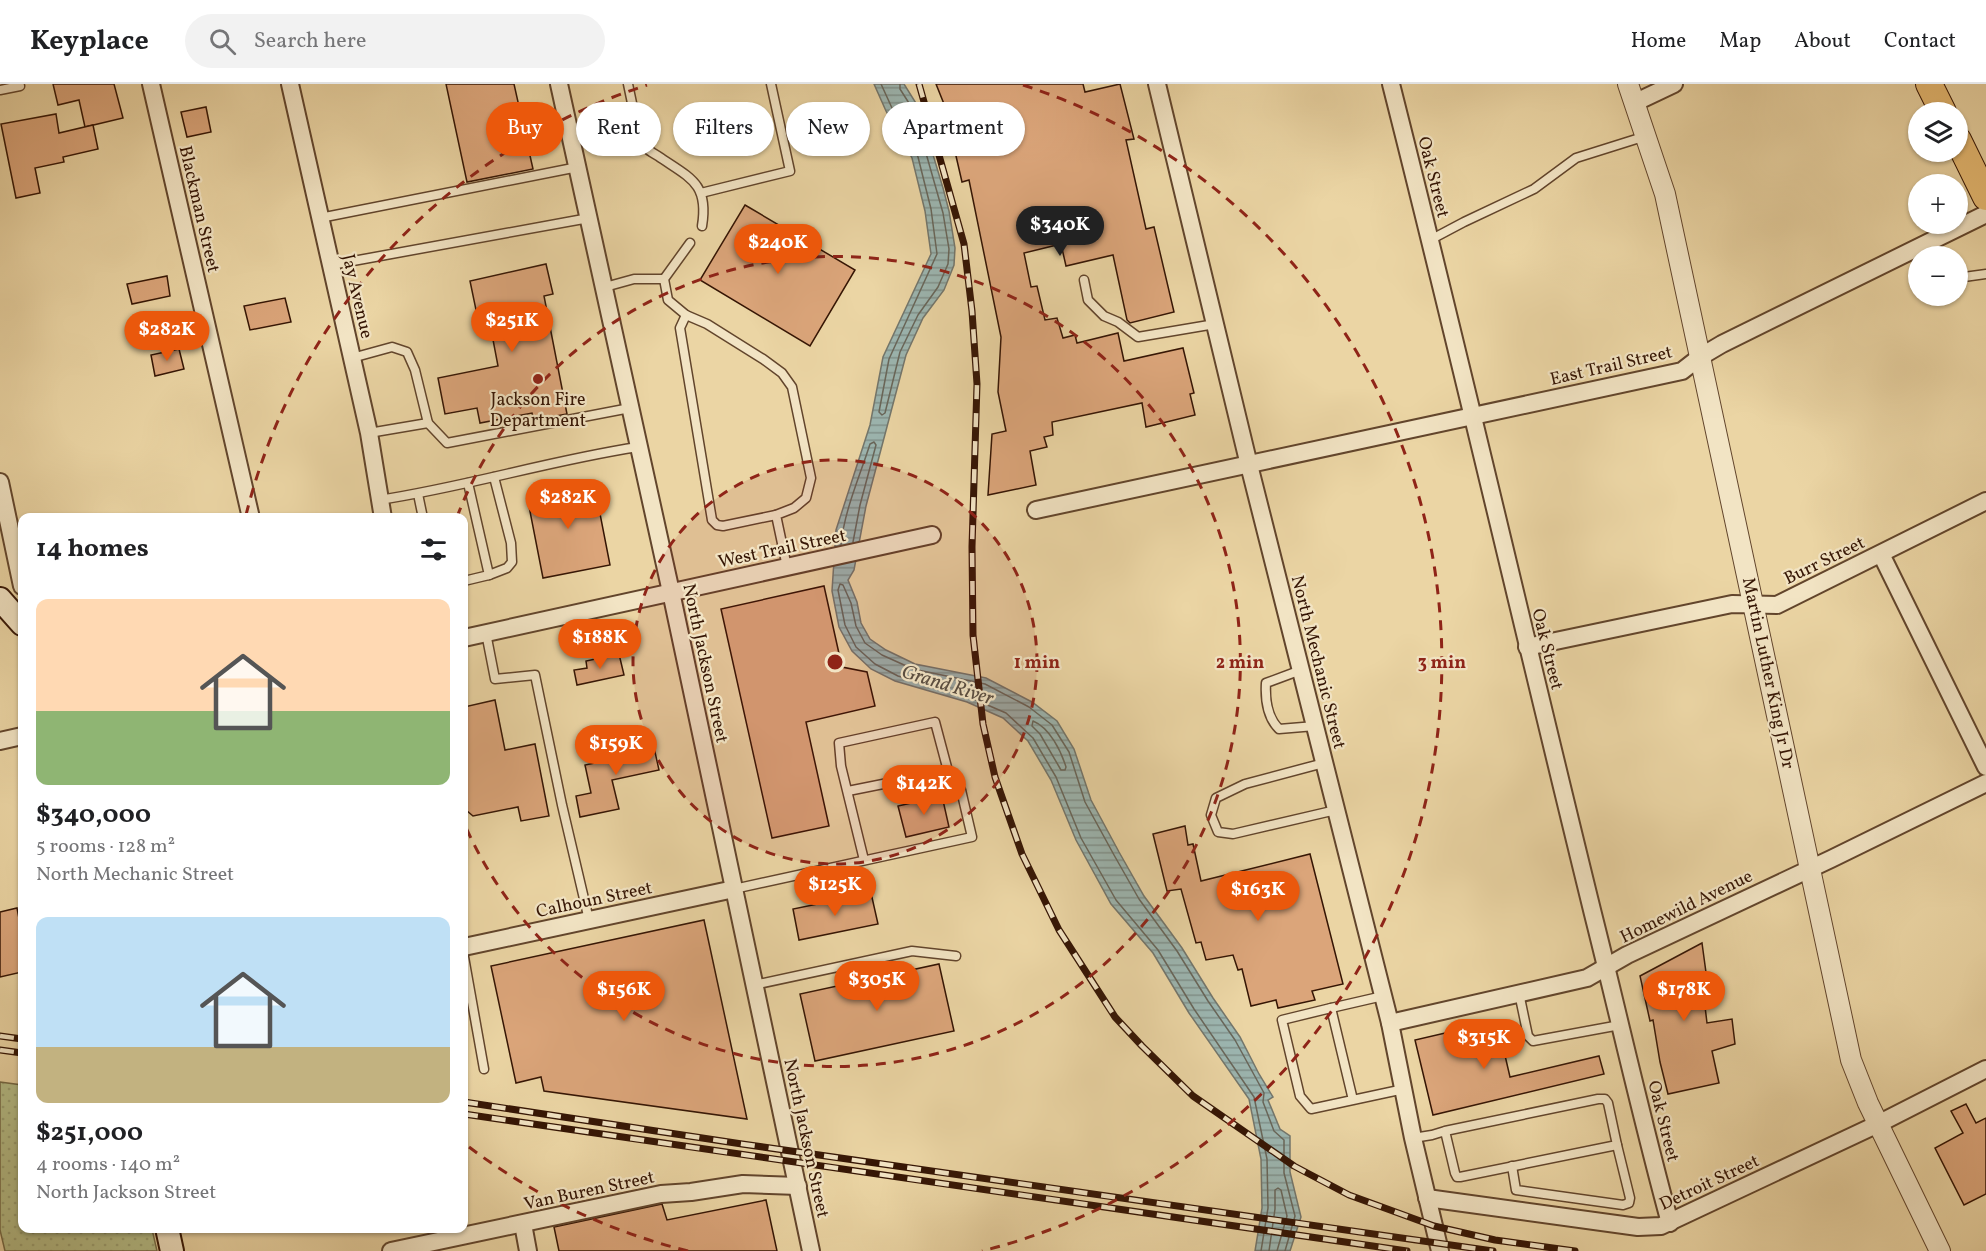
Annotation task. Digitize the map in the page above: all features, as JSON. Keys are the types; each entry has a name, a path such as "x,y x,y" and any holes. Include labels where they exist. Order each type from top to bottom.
{"main road":[{"path":"1929,84 1938,102"},
{"path":"1968,160 1986,197"},
{"path":"0,599 18,619"},
{"path":"168,1233 172,1251"}],"street":[{"name":"Blackman Street","path":"151,84 250,513"},
{"name":"Jay Avenue","path":"290,84 369,433 382,513"},
{"name":"North Jackson Street","path":"559,84 605,287 812,1251"},
{"name":"North Mechanic Street","path":"1157,84 1249,465 1383,996 1440,1251"},
{"name":"Oak Street","path":"1391,84 1527,647 1670,1223"},
{"path":"1631,93 1674,84"},
{"name":"Martin Luther King Jr Dr","path":"1631,93 1665,194 1851,1060 1878,1124 1940,1251"},
{"name":"East Trail Street","path":"1249,465 1682,371 1700,357 1986,214"},
{"path":"1036,510 1249,465"},
{"path":"0,482 18,567"},
{"name":"Burr Street","path":"1527,647 1732,604 1777,605 1986,501"},
{"name":"West Trail Street","path":"468,636 932,535"},
{"path":"1881,554 1986,767"},
{"path":"0,741 18,737"},
{"name":"Homewild Avenue","path":"1389,1023 1587,978 1627,955 1811,869 1986,783"},
{"name":"Calhoun Street","path":"468,946 734,889"},
{"name":"Detroit Street","path":"1427,1198 1638,1227 1654,1227 1670,1223 1878,1124 1986,1069"},
{"name":"Van Buren Street","path":"391,1251 661,1194 743,1184 798,1186"},
{"path":"523,1224 528,1251"}],"lane":[{"path":"628,84 632,102"},
{"path":"701,193 790,171 771,84"},
{"path":"0,90 20,86"},
{"path":"1430,240 1534,189 1576,158 1646,136"},
{"path":"572,141 576,140"},
{"path":"658,156 692,180 701,193 705,208 702,226"},
{"path":"320,218 578,167"},
{"path":"331,265 589,218"},
{"path":"1927,242 1930,246"},
{"path":"686,315 680,328 712,520 717,525 723,526 776,515 794,508 806,498 811,478 792,387 782,373 763,359 707,324 686,315 668,300 664,279 690,243"},
{"path":"1968,276 1986,274"},
{"path":"605,287 634,279 664,279"},
{"path":"1084,280 1088,300 1104,316 1118,322 1138,337 1215,324"},
{"path":"352,358 392,347 407,352 415,370 428,423 447,443 630,408"},
{"path":"369,433 428,423"},
{"path":"379,500 418,494 604,452 638,447"},
{"path":"468,580 507,568 512,562 511,543 494,477"},
{"path":"468,483 489,574"},
{"path":"418,494 422,513"},
{"path":"776,515 787,567"},
{"path":"486,633 495,679 535,675 589,920"},
{"path":"1301,670 1266,683 1267,708 1273,723 1279,729 1315,726"},
{"path":"734,889 972,837 961,790 948,771 936,722 839,742 841,766 864,860"},
{"path":"1324,763 1245,784 1216,798 1211,815 1218,832 1233,834 1336,810"},
{"path":"848,791 948,771"},
{"path":"754,986 912,951 956,956"},
{"path":"468,979 484,1069"},
{"path":"1519,993 1528,1036 1533,1041 1620,1024"},
{"path":"1383,996 1282,1020 1284,1031 1300,1096 1311,1109 1404,1089"},
{"path":"1331,1008 1353,1100"},
{"path":"1413,1138 1598,1098 1605,1099 1608,1103 1630,1198 1629,1203 1623,1205 1516,1190 1512,1166"},
{"path":"1445,1131 1457,1177 1617,1145"}],"green space":[{"path":"0,1082 18,1084 18,1233 153,1233 157,1251 5,1251 0,1230"}],"water":[{"name":"Grand River","path":"874,84 904,84 915,102 882,102"},
{"name":"Grand River","path":"911,156 933,156 949,211 955,248 954,265 944,290 923,318 906,355 866,506 854,570 848,580 857,602 861,623 870,639 886,650 915,664 986,678 1032,702 1057,721 1074,749 1091,800 1144,896 1182,948 1240,1037 1273,1097 1268,1100 1280,1129 1290,1136 1290,1172 1301,1217 1290,1251 1255,1251 1262,1208 1261,1159 1249,1099 1189,1013 1153,953 1111,904 1076,840 1051,780 1028,741 1003,718 967,702 895,681 871,669 852,651 839,627 832,591 836,530 870,425 883,357 931,254 925,211"}],"building":[{"path":"53,84 114,84 123,118 85,127 79,100 58,105"},
{"path":"446,84 514,84 518,102 486,102 486,156 530,156 533,169 467,182"},
{"path":"936,84 1083,84 1085,92 1120,84 1134,139 1126,140 1146,229 1154,227 1174,312 1130,323 1127,320 1113,255 1066,266 1061,244 1024,253 1031,287 1037,286 1045,320 1057,318 1063,338 1075,335 1077,343 1118,333 1124,361 1183,348 1194,393 1190,394 1195,415 1146,427 1142,403 1052,422 1053,435 1044,437 1047,447 1030,451 1036,485 988,495 992,434 1006,431 998,392 1001,337 969,180 962,182 956,156 1025,156 1025,102 943,102"},
{"path":"206,107 211,132 187,137 181,112"},
{"path":"56,114 59,133 93,125 98,149 63,157 64,162 35,168 40,193 16,198 1,124"},
{"path":"745,205 855,270 810,346 700,280"},
{"path":"546,264 553,294 544,296 567,414 534,420 532,413 480,423 477,408 445,414 438,378 498,366 487,308 476,310 470,281"},
{"path":"167,276 170,296 132,304 127,284"},
{"path":"285,298 291,322 250,330 244,306"},
{"path":"179,349 184,369 155,376 151,355"},
{"path":"594,483 610,565 543,578 527,496"},
{"path":"824,586 842,667 867,672 875,706 806,722 829,826 772,838 721,609"},
{"path":"619,654 624,675 577,685 574,670 587,668 586,661"},
{"path":"495,700 505,750 535,744 549,816 521,821 518,807 473,816 468,812 468,706"},
{"path":"651,734 659,770 612,780 619,809 580,817 576,796 591,793 585,765 629,756 626,740"},
{"path":"942,796 949,827 906,837 898,806"},
{"path":"1185,826 1188,845 1193,844 1201,881 1310,854 1343,984 1312,991 1315,1000 1278,1008 1276,1000 1251,1006 1242,969 1238,970 1233,955 1206,960 1201,942 1196,943 1181,889 1167,891 1153,834"},
{"path":"871,893 878,924 799,940 793,909"},
{"path":"17,908 18,973 0,977 0,912"},
{"path":"704,920 747,1119 544,1091 541,1077 516,1083 491,966"},
{"path":"1702,943 1707,980 1702,981 1707,1023 1732,1019 1735,1044 1712,1051 1719,1083 1668,1094 1653,1020 1650,1021 1640,976"},
{"path":"939,964 954,1031 815,1061 800,994"},
{"path":"1497,1021 1510,1077 1599,1056 1604,1074 1433,1115 1415,1040"},
{"path":"1966,1104 1976,1123 1986,1118 1986,1194 1964,1205 1935,1148 1963,1133 1951,1111"},
{"path":"766,1200 777,1251 559,1251 554,1227 662,1204 667,1220"}],"railway":[{"path":"919,84 964,244 972,311 977,384 972,547 973,635 983,724 995,777 1022,854 1059,930 1115,1017 1142,1046 1193,1096 1294,1166 1349,1195 1434,1226 1495,1240 1575,1251"},
{"path":"0,1036 18,1038"},
{"path":"0,1050 18,1052"},
{"path":"468,1103 1493,1251"},
{"path":"468,1115 1407,1251"}],"place":[{"name":"Jackson Fire Department","path":"538,379"}]}
